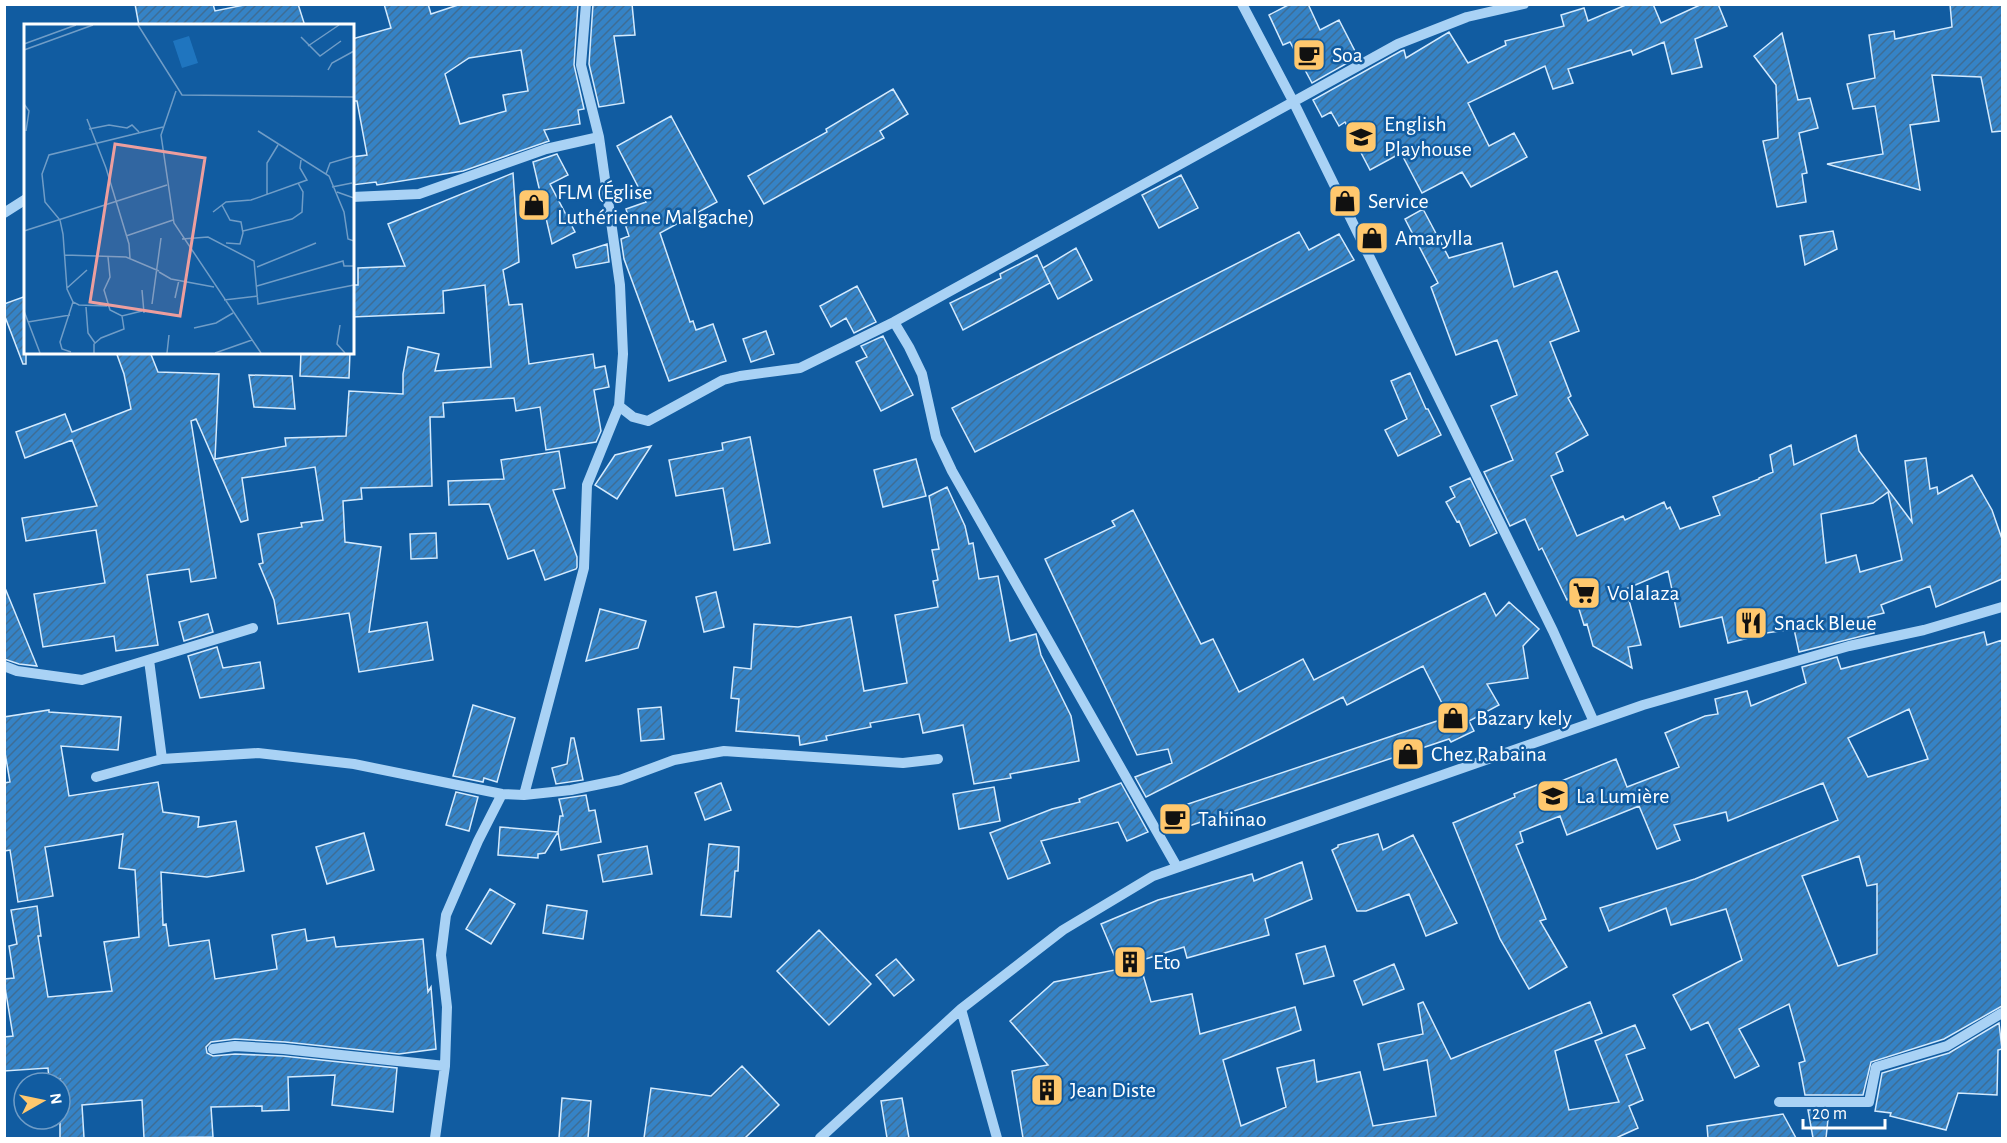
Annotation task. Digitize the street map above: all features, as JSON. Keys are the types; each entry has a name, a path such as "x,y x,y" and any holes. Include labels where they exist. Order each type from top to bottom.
{"street":[{"path":"524,795 584,568 586,485 619,406 623,354 620,285 599,137 581,65 586,4"},
{"path":"1242,4 1293,101 1554,631 1594,722"},
{"path":"619,406 633,417 648,421 723,380 800,368 894,322 1398,44 1467,17 1524,4"},
{"path":"354,197 419,194 546,149 599,137"},
{"path":"4,213 24,200"},
{"path":"894,322 922,374 936,437 952,471 1177,867"},
{"path":"820,1138 961,1009 1063,930 1140,882 1177,867 1643,705 1849,646 1924,630 2002,607"},
{"path":"4,666 17,671 82,680 253,628"},
{"path":"149,660 162,759"},
{"path":"96,777 162,759 258,753 354,764 502,794 524,795 571,790 620,780 674,760 724,751 903,763 938,759"},
{"path":"435,1138 445,1066 447,1007 441,955 446,915 478,841 502,794"},
{"path":"961,1009 997,1138"},
{"path":"1779,1102 1869,1102 1876,1067 1947,1046 2002,1013"},
{"path":"213,1049 235,1046 284,1049 445,1066"}],"building":[{"path":"135,4 213,4 215,11 249,4 298,4 304,24 139,24"},
{"path":"384,4 428,4 431,14 461,4 578,4 574,65 584,109 578,110 580,124 544,130 549,141 463,171 377,185 376,182 354,185 354,157 367,155 357,101 354,101 354,38 391,28","holes":["521,50 528,91 503,95 506,111 460,124 445,74 469,58"]},
{"path":"593,4 632,4 635,35 614,36 624,103 599,107 589,64"},
{"path":"1290,4 1308,4 1320,30 1339,20 1358,57 1312,83 1290,42 1283,45 1269,15"},
{"path":"1628,4 1653,4 1661,23 1702,4 1718,4 1727,26 1695,39 1702,67 1672,74 1664,42 1633,55 1631,50 1568,69 1573,83 1553,89 1545,66 1468,103 1489,146 1514,133 1527,157 1471,187 1462,172 1422,193 1401,153 1370,170 1345,122 1339,126 1331,112 1322,117 1313,100 1401,51 1404,50 1406,58 1449,32 1468,63 1506,45 1505,41 1564,26 1561,15 1584,8 1588,21"},
{"path":"1950,4 2002,4 2002,131 1992,132 1981,77 1932,75 1939,121 1910,125 1920,190 1827,164 1883,154 1875,106 1853,109 1847,84 1875,78 1869,35 1894,31 1895,39 1952,27"},
{"path":"1782,33 1798,100 1810,98 1818,128 1799,133 1807,173 1802,174 1806,202 1777,207 1763,141 1778,138 1776,85 1754,56"},
{"path":"893,89 908,114 880,131 884,138 764,204 748,176 827,132 826,129"},
{"path":"671,116 717,202 660,233 690,322 693,321 696,330 713,324 726,361 669,381 624,259 621,239 629,236 625,224 630,222 626,209 646,202 617,146"},
{"path":"557,154 568,175 550,184 575,232 552,244 533,162"},
{"path":"513,173 519,262 503,270 509,305 522,304 529,364 593,354 595,368 605,366 609,387 594,390 601,431 596,442 546,450 540,407 516,411 514,398 443,403 444,417 430,417 432,486 361,488 362,499 343,501 345,542 381,547 369,632 427,622 433,660 359,672 349,613 278,624 274,600 259,564 263,563 258,534 302,527 301,523 323,520 315,467 242,478 248,520 241,522 196,419 191,421 216,578 191,582 189,569 147,575 158,645 116,651 114,636 43,647 34,594 105,583 96,530 26,541 22,518 97,506 72,440 25,458 16,432 65,414 72,432 131,409 124,374 117,354 151,354 158,372 219,374 215,459 286,446 285,438 346,436 349,391 403,394 403,374 408,347 439,354 435,371 491,367 485,285 443,291 444,313 354,317 354,285 358,285 358,268 405,266 388,224"},
{"path":"1181,175 1198,208 1159,228 1142,195"},
{"path":"1423,209 1449,258 1502,243 1514,287 1557,271 1579,331 1550,342 1571,396 1568,398 1588,435 1556,453 1563,471 1551,476 1577,536 1623,516 1625,520 1664,502 1667,509 1670,507 1680,529 1720,515 1713,497 1773,472 1770,455 1791,445 1794,465 1856,435 1859,451 1912,522 1905,461 1926,458 1930,489 1937,487 1938,494 1972,475 1992,510 2002,539 2002,579 1936,607 1930,586 1881,605 1884,613 1868,617 1874,633 1799,652 1794,629 1752,635 1753,637 1728,643 1722,617 1680,627 1668,571 1626,589 1641,645 1628,647 1632,668 1593,646 1574,593 1567,600 1542,548 1539,550 1525,519 1510,526 1484,472 1513,460 1491,406 1517,395 1497,340 1456,355 1431,287 1438,283 1405,219","holes":["1888,492 1902,560 1860,572 1856,555 1826,563 1821,514 1873,503"]},
{"path":"1833,231 1837,249 1805,265 1800,236"},
{"path":"1299,232 1309,250 1339,234 1354,260 975,452 952,408"},
{"path":"607,244 609,262 576,268 573,255"},
{"path":"1076,248 1092,280 1058,299 1043,268"},
{"path":"1037,255 1050,283 963,330 950,303 1001,278 1000,274"},
{"path":"857,286 876,322 854,333 846,318 831,327 820,306"},
{"path":"24,297 26,364 23,364 4,314 4,304"},
{"path":"766,331 774,354 751,362 743,339"},
{"path":"883,336 913,395 881,411 856,362 867,357 861,346"},
{"path":"301,354 350,354 349,378 300,376"},
{"path":"1410,373 1441,435 1398,456 1385,430 1407,419 1391,381"},
{"path":"249,375 292,376 295,409 254,407"},
{"path":"750,437 770,543 734,550 723,488 676,496 669,460 723,450 722,443"},
{"path":"651,446 617,499 595,485 615,455"},
{"path":"559,451 565,488 553,490 577,557 577,567 545,580 534,550 508,559 489,504 449,505 448,481 504,479 501,460"},
{"path":"916,459 926,496 883,507 874,470"},
{"path":"1470,478 1497,533 1470,546 1459,521 1457,522 1446,502 1455,497 1450,487"},
{"path":"947,487 965,526 969,544 973,543 979,579 998,576 1010,641 1036,634 1041,655 1071,716 1079,761 1010,774 1011,778 974,784 963,725 923,733 919,714 870,723 871,727 826,736 827,740 800,745 799,736 736,731 739,699 731,698 734,667 751,669 754,624 798,627 851,617 864,691 907,683 895,615 938,607 933,581 938,580 932,550 939,549 929,496"},
{"path":"1133,510 1201,644 1213,639 1239,692 1303,659 1314,680 1485,593 1496,616 1509,602 1539,629 1523,646 1528,678 1487,684 1499,705 1469,721 1474,731 1451,742 1449,739 1168,833 1161,813 1449,717 1423,666 1347,705 1343,697 1146,797 1135,777 1172,763 1168,749 1137,755 1045,559 1115,526 1112,521"},
{"path":"436,533 437,558 411,559 410,534"},
{"path":"5,588 37,666 4,659"},
{"path":"716,592 724,627 704,632 696,597"},
{"path":"600,609 646,621 638,648 586,661"},
{"path":"208,614 213,632 184,641 179,622"},
{"path":"1984,632 1987,645 2002,640 2002,1006 1944,1039 1871,1062 1863,1095 1805,1095 1799,1063 1805,1061 1789,1004 1739,1029 1759,1066 1735,1078 1708,1022 1691,1030 1673,995 1742,960 1726,909 1671,925 1666,908 1609,931 1600,908 1695,879 1838,820 1823,783 1728,821 1726,812 1674,825 1680,840 1657,849 1639,806 1567,835 1560,816 1520,832 1523,842 1516,845 1546,919 1540,921 1567,967 1529,989 1500,939 1453,823 1542,783 1544,788 1616,759 1627,787 1679,767 1665,733 1705,716 1718,714 1715,699 1747,691 1751,706 1806,683 1802,667 1837,657 1841,669","holes":["1909,709 1928,759 1868,777 1848,738","1859,856 1867,886 1877,884 1877,954 1838,966 1802,876"]},
{"path":"217,647 223,668 260,662 264,688 200,698 188,656"},
{"path":"473,705 515,718 497,782 484,778 483,782 453,776"},
{"path":"661,707 664,739 641,741 638,709"},
{"path":"49,710 49,712 121,717 118,750 61,746 69,796 158,782 163,812 199,817 198,827 236,821 244,871 207,877 161,872 163,925 166,924 169,946 209,940 215,979 277,969 272,935 305,929 307,941 334,937 336,947 423,939 428,992 431,987 436,1049 399,1054 235,1039 211,1042 206,1047 207,1053 213,1056 235,1054 283,1056 397,1068 393,1112 332,1105 335,1075 288,1077 289,1110 262,1111 262,1106 211,1107 213,1137 144,1138 142,1100 82,1105 84,1138 60,1138 60,1131 72,1131 72,1071 48,1071 48,1068 4,1071 4,1037 13,1036 4,979 14,978 9,946 17,944 11,910 37,906 41,936 38,936 48,997 112,991 104,942 139,937 135,870 119,868 123,834 45,847 53,896 18,902 10,850 4,851 4,783 10,782 4,747 4,717"},
{"path":"571,738 574,738 583,780 556,784 552,768 567,764"},
{"path":"721,783 731,810 705,820 695,793"},
{"path":"1121,783 1148,832 1127,841 1118,822 1041,841 1050,863 1008,879 990,833 1052,809 1080,802 1079,799"},
{"path":"994,787 1000,821 959,829 953,794"},
{"path":"456,792 478,797 469,831 446,825"},
{"path":"586,795 589,811 595,810 601,842 561,850 558,832 560,816 563,816 559,799"},
{"path":"500,827 558,832 545,853 538,854 538,858 498,855"},
{"path":"364,833 374,870 327,884 316,847"},
{"path":"1378,834 1383,850 1413,835 1457,923 1426,936 1409,894 1366,911 1357,911 1332,850 1338,845"},
{"path":"709,844 739,847 731,917 701,915"},
{"path":"647,846 652,874 603,882 598,855"},
{"path":"1302,862 1312,899 1265,919 1269,935 1187,958 1184,947 1139,961 1151,1002 1192,994 1200,1034 1295,1007 1301,1030 1223,1060 1241,1126 1286,1107 1277,1068 1314,1060 1317,1082 1360,1072 1373,1126 1436,1116 1427,1060 1384,1070 1378,1044 1423,1034 1418,1004 1423,1002 1451,1059 1590,1002 1602,1033 1555,1051 1569,1110 1619,1102 1595,1041 1635,1025 1645,1048 1626,1055 1643,1100 1629,1106 1638,1128 1616,1138 1023,1138 1012,1071 1048,1065 1010,1021 1054,982 1120,969 1101,924 1158,900 1252,874 1254,881"},
{"path":"490,889 515,904 491,944 466,929"},
{"path":"547,905 587,911 583,939 543,933"},
{"path":"819,930 871,984 829,1025 777,971"},
{"path":"1325,946 1334,976 1304,984 1296,954"},
{"path":"896,959 914,980 894,996 876,975"},
{"path":"1394,964 1404,989 1363,1005 1354,981"},
{"path":"1999,1023 2002,1049 1998,1050 1997,1095 1958,1093 1946,1130 1890,1116 1891,1113 1875,1111 1882,1073 1949,1053"},
{"path":"742,1066 779,1105 745,1138 644,1138 651,1088 711,1096"},
{"path":"562,1098 591,1101 588,1138 559,1138"},
{"path":"902,1098 909,1138 887,1138 881,1101"},
{"path":"1808,1110 1829,1110 1826,1138 1813,1138"},
{"path":"1783,1114 1796,1138 1708,1138 1707,1126"}],"place":[{"name":"Soa","path":"1309,55"},
{"name":"English Playhouse","path":"1361,137"},
{"name":"Service","path":"1345,201"},
{"name":"FLM (Église Luthérienne Malgache)","path":"534,205"},
{"name":"Amarylla","path":"1372,238"},
{"name":"Volalaza","path":"1584,593"},
{"name":"Snack Bleue","path":"1751,623"},
{"name":"Bazary kely","path":"1453,718"},
{"name":"Chez Rabaina","path":"1408,754"},
{"name":"La Lumière","path":"1553,796"},
{"name":"Tahinao","path":"1175,819"},
{"name":"Eto","path":"1130,962"},
{"name":"Jean Diste","path":"1047,1090"}]}
